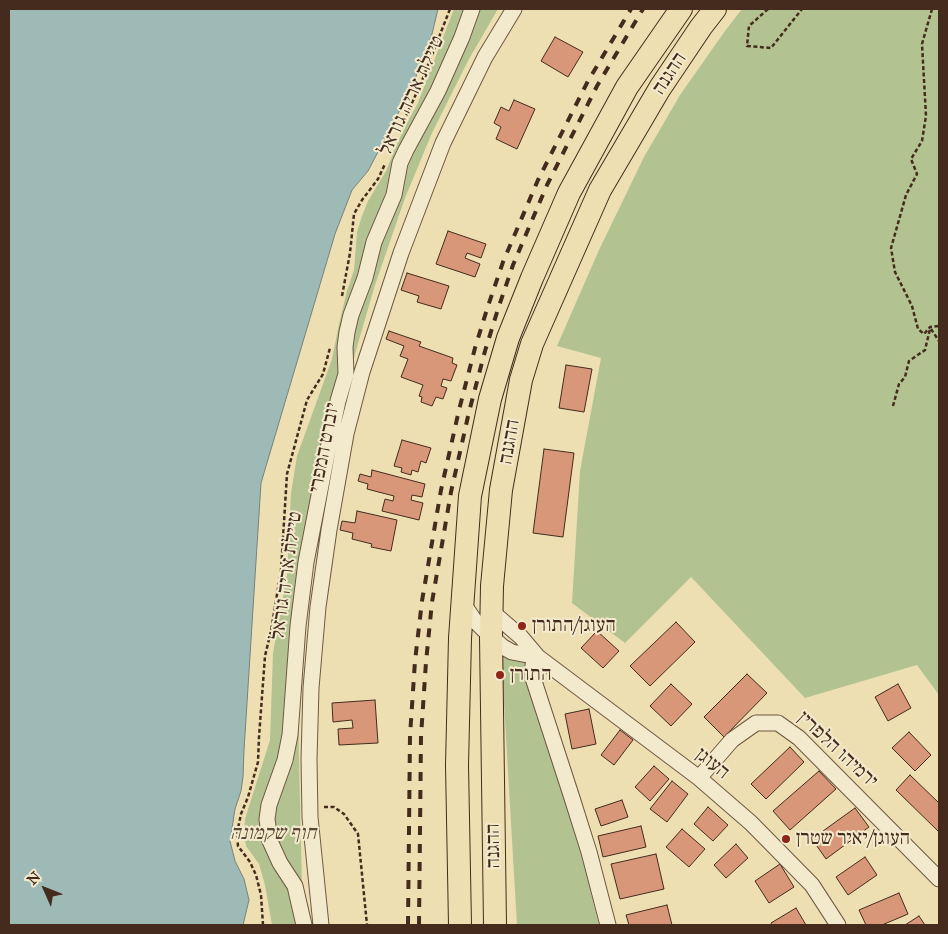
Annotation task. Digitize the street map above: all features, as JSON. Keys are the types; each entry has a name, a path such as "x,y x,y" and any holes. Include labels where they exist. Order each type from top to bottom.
{"highway":[{"name":"ההגנה","path":"495,925 491,611 495,545 502,490 521,380 532,344 600,190 660,88 715,9"},
{"name":"ההגנה","path":"460,925 456,765 462,601 470,496 490,398 508,338 569,193 627,87 680,10"}],"street":[{"name":"טיילת אריה גוראל","path":"304,925 296,886 273,852 266,818 285,760 290,735 298,626 306,562 338,401 346,374 345,347 347,332 365,278 374,242 394,195 400,163 438,91 472,9"},
{"name":"יוברט המפרי","path":"321,925 310,808 311,688 318,607 346,434 362,372 401,253 443,143 485,57 514,9"},
{"name":"העוגן","path":"462,601 476,621 503,647 512,652 538,657"},
{"name":"העוגן","path":"491,611 520,637 538,657 699,778 751,823 812,886 838,925"},
{"path":"538,657 534,665 533,678 578,816 608,925"},
{"name":"ירמיהו הלפרין","path":"699,778 732,740 756,724 778,723 799,738 939,879"}],"path":[{"path":"768,9 749,26 747,46 771,48 802,9"},
{"path":"932,9 922,44 926,116 922,141 910,159 917,174 906,195 891,248 895,272 912,306 918,328 924,334 930,327 939,326"},
{"path":"930,327 939,341"},
{"path":"893,406 899,384 905,377 909,361 926,350 930,327"},
{"path":"310,808 334,807 344,814 358,834 367,925"}],"green space":[{"name":"חוף שקמונה","path":"454,9 498,9 469,59 432,133 405,198 375,285 352,364 315,530 298,682 302,886 309,925 272,925 259,864 246,846 244,835 245,819 270,740 273,653 287,575 291,493 297,456 332,359 347,291 354,270 357,232 362,216 368,201 386,171 396,146 417,105"},
{"path":"742,9 939,9 939,695 917,665 805,698 691,577 625,643 572,603 580,471 601,358 557,346 599,250 644,157 680,95"},
{"path":"501,652 533,660 599,925 517,925"}],"water":[{"path":"9,9 438,9 432,34 412,87 368,171 352,190 335,234 261,483 243,777 230,841 235,861 244,879 249,900 243,925 9,925"}],"building":[{"path":"555,37 583,52 568,77 541,61"},
{"path":"514,100 535,109 517,149 496,139 501,127 494,123 501,107 509,111"},
{"path":"448,231 486,244 481,258 467,253 465,258 480,264 475,277 436,264"},
{"path":"407,273 449,286 441,309 417,302 419,296 401,290"},
{"path":"389,331 421,342 419,346 453,358 452,363 457,365 451,381 443,379 441,386 447,388 443,399 436,397 432,406 421,402 422,397 419,396 423,385 401,377 408,359 400,356 404,346 386,339"},
{"path":"566,365 592,369 584,412 559,408"},
{"path":"402,440 431,448 426,463 421,461 418,472 412,470 411,475 401,472 402,468 394,466"},
{"path":"544,449 574,453 563,537 533,533"},
{"path":"372,470 425,484 422,497 412,495 411,500 423,503 419,520 382,511 385,499 393,501 394,496 367,489 368,484 358,481 360,474 371,477"},
{"path":"357,511 397,520 391,551 371,547 372,544 352,539 353,533 340,530 342,521 355,523"},
{"path":"676,622 695,642 650,686 630,666"},
{"path":"597,631 619,651 603,668 581,648"},
{"path":"747,674 767,693 724,737 704,717"},
{"path":"671,684 692,704 671,726 650,706"},
{"path":"898,684 911,708 888,721 875,697"},
{"path":"375,700 378,743 339,745 338,729 353,728 352,720 333,722 332,703"},
{"path":"589,709 596,744 572,749 565,714"},
{"path":"620,730 633,740 614,765 601,755"},
{"path":"909,732 931,755 915,771 892,748"},
{"path":"790,747 804,762 766,799 751,784"},
{"path":"654,766 669,779 650,801 635,787"},
{"path":"819,771 836,789 790,830 773,811"},
{"path":"910,775 939,803 939,832 896,790"},
{"path":"672,781 688,794 667,822 650,809"},
{"path":"622,800 628,817 601,826 595,809"},
{"path":"708,807 728,825 713,841 694,824"},
{"path":"855,808 869,827 826,859 812,839"},
{"path":"641,826 646,847 603,857 598,836"},
{"path":"682,829 705,849 689,867 666,847"},
{"path":"736,844 748,858 726,878 714,865"},
{"path":"656,854 664,889 620,899 611,864"},
{"path":"865,857 877,875 848,895 836,877"},
{"path":"780,864 794,887 769,903 755,881"},
{"path":"899,893 908,914 882,925 866,925 859,910"},
{"path":"667,905 672,925 629,925 626,915"},
{"path":"796,908 806,925 772,925 771,923"},
{"path":"919,916 925,925 905,925"}],"railway":[{"path":"408,925 410,736 415,661 422,601 441,490 459,410 475,348 503,262 538,180 588,81 631,9"},
{"path":"419,925 421,736 426,662 432,602 451,492 469,412 485,351 513,265 547,185 597,86 643,9"}],"place":[{"name":"העוגן/התורן","path":"522,626"},
{"name":"התורן","path":"500,675"},
{"name":"העוגן/יאיר שטרן","path":"786,839"}]}
